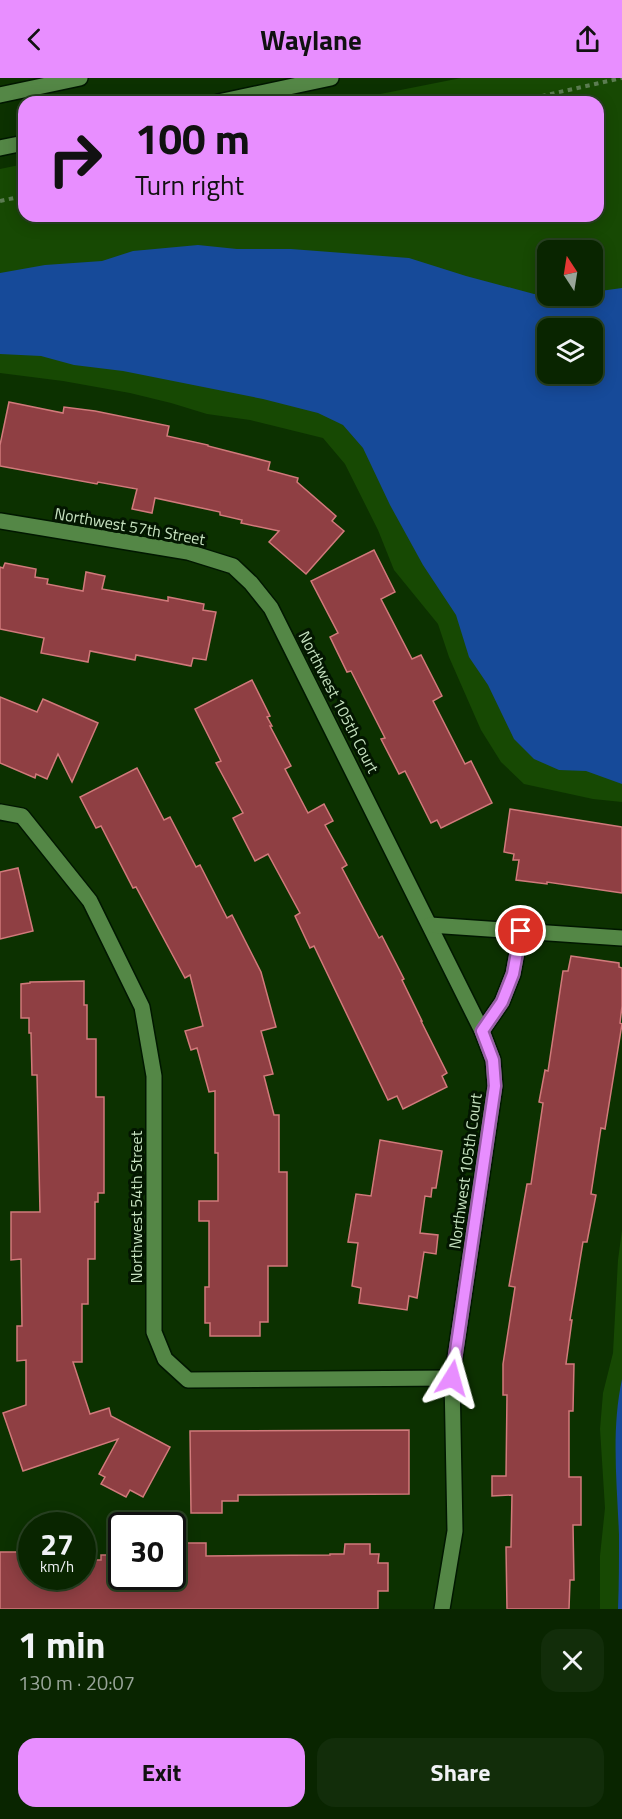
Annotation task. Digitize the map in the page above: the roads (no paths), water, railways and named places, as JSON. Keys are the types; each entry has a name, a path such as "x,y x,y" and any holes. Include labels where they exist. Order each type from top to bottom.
{"street":[{"path":"0,95 80,78"},
{"path":"246,96 331,78"},
{"path":"0,148 18,144"},
{"name":"Northwest 57th Street","path":"0,521 188,552 233,566 251,583 271,608"},
{"name":"Northwest 105th Court","path":"271,608 430,925 482,1031 493,1060 495,1086 452,1378 455,1531 442,1609"},
{"name":"Northwest 54th Street","path":"0,812 22,816 90,901 142,1007 154,1076 154,1332 165,1359 188,1380 452,1378"},
{"path":"430,925 622,938"},
{"path":"482,1031 502,1002 513,974 521,931"}],"water":[{"path":"198,245 409,258 466,276 537,294 537,306 603,306 603,291 622,288 622,784 586,771 559,770 534,759 514,739 488,685 469,657 456,615 423,565 390,505 363,448 343,425 318,413 263,399 123,371 74,365 41,356 0,354 0,273 45,265 102,261 133,251"},
{"path":"622,1379 622,1609 618,1609 619,1535 616,1437"}]}
